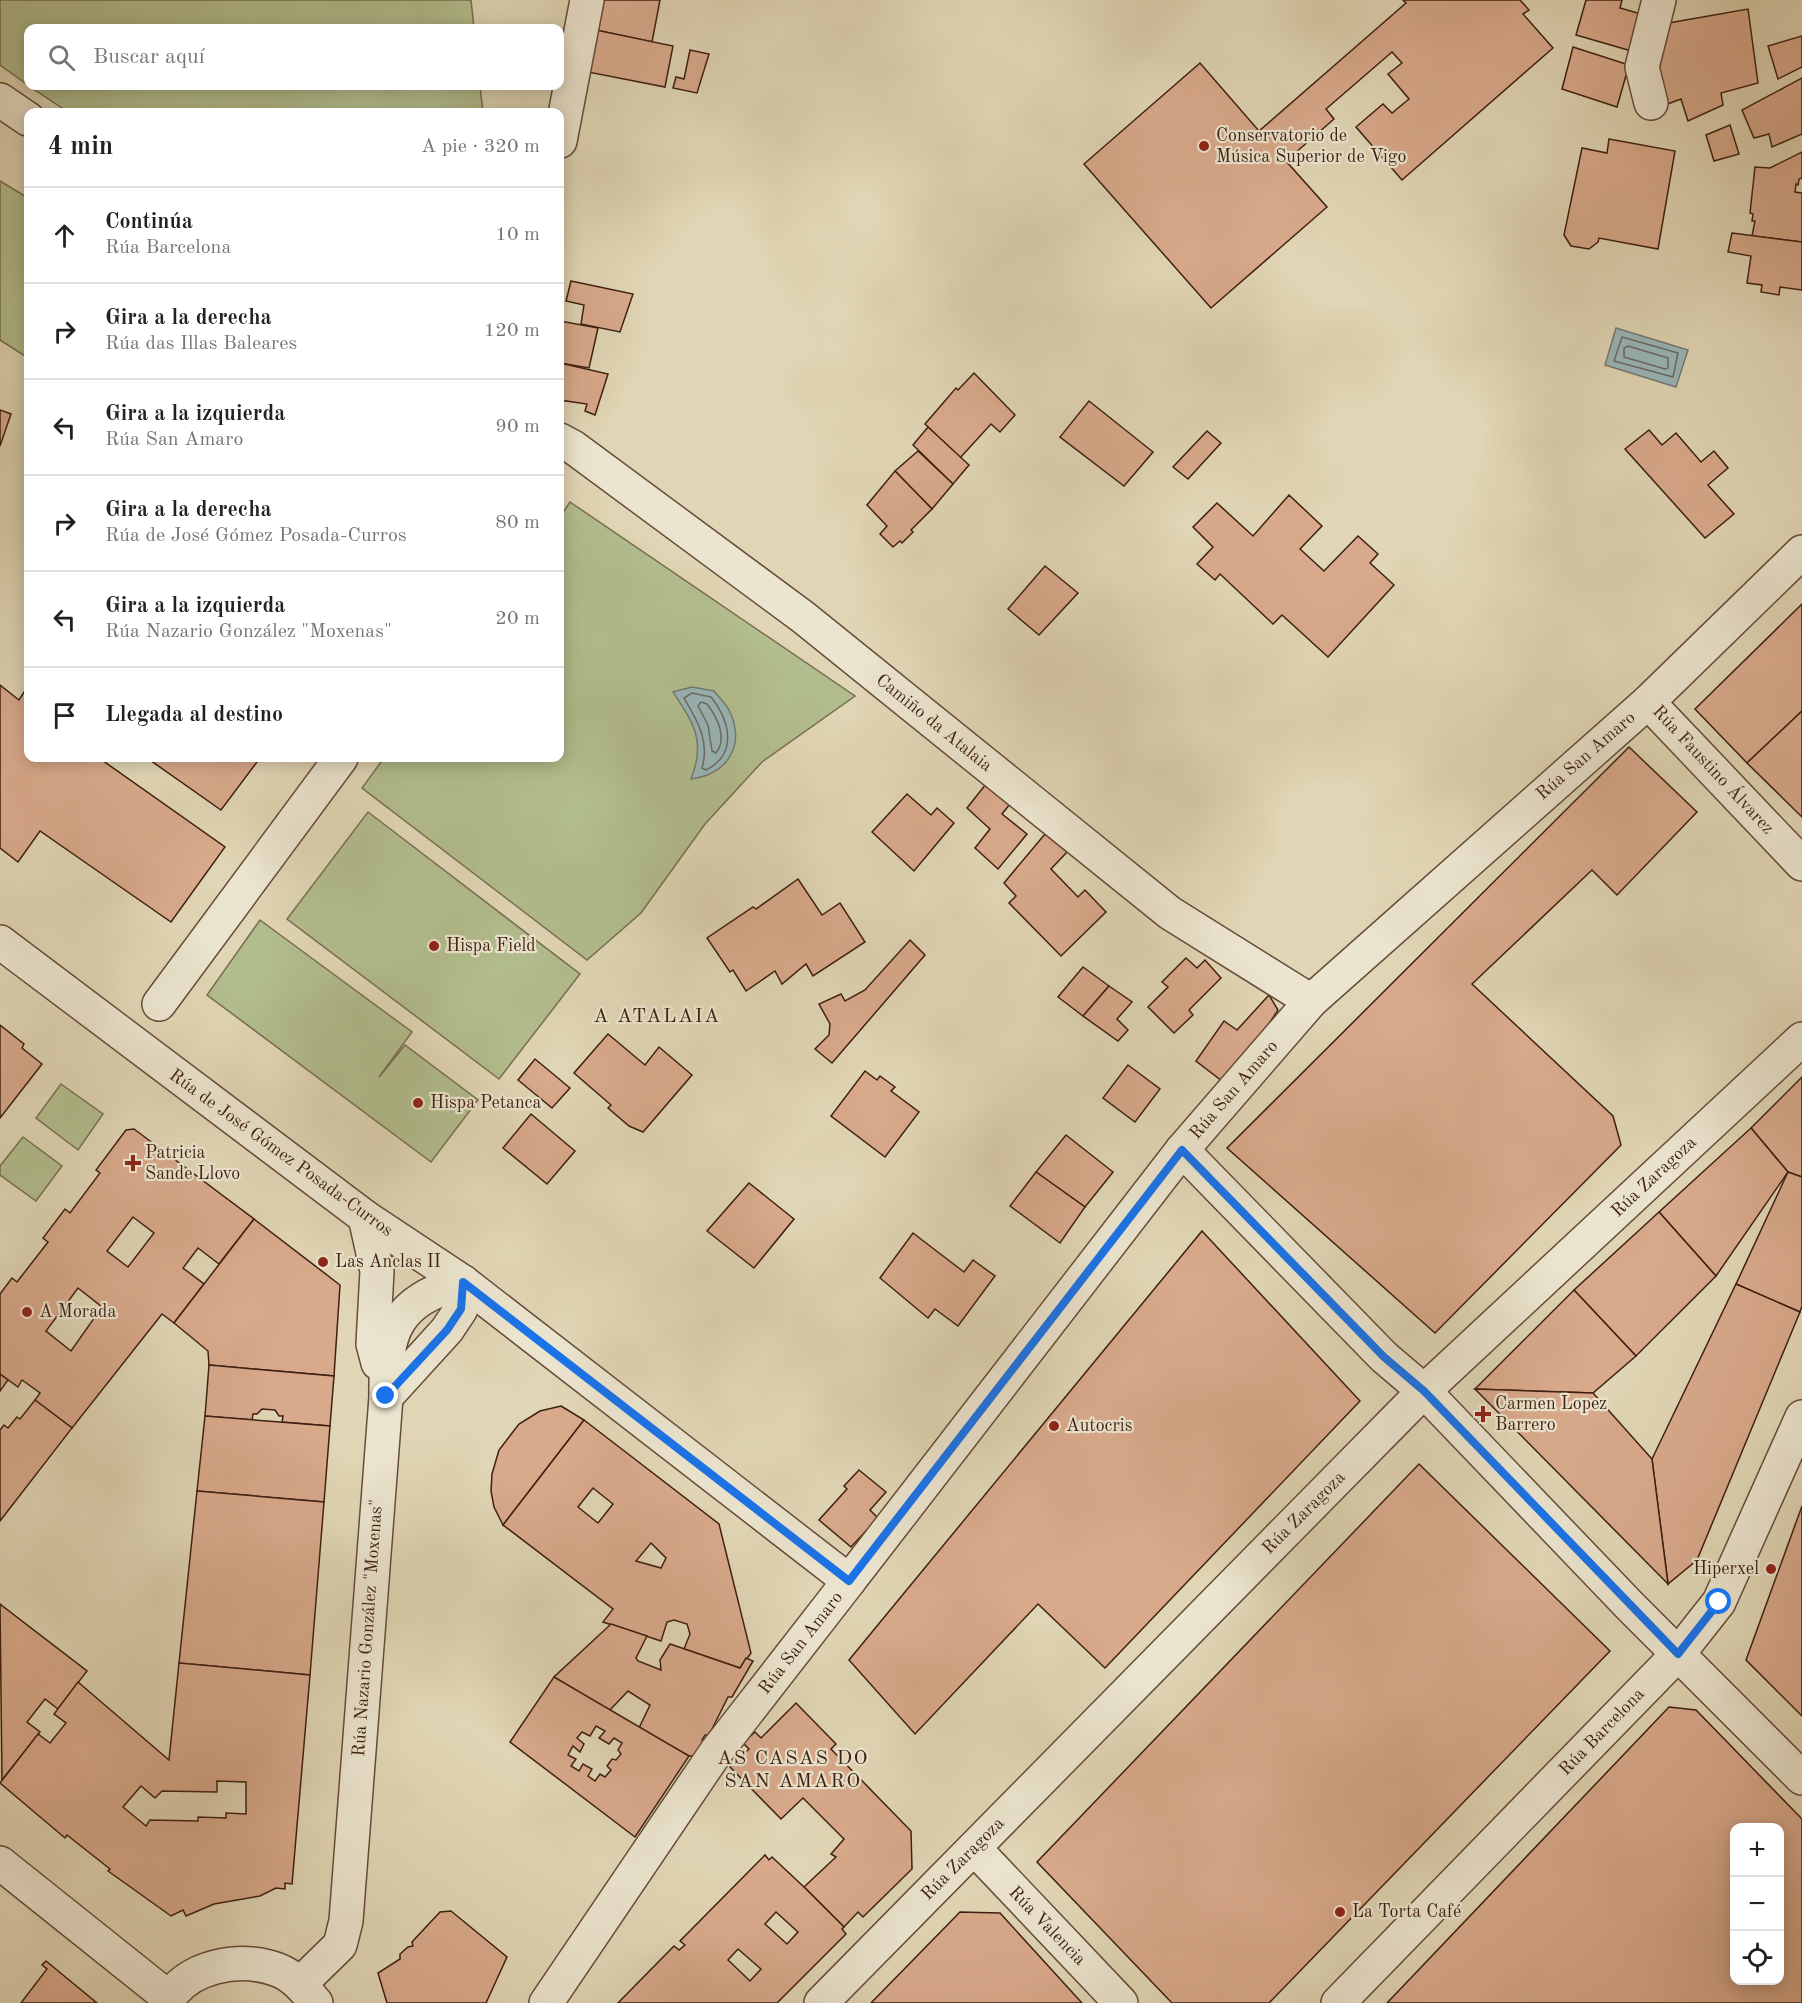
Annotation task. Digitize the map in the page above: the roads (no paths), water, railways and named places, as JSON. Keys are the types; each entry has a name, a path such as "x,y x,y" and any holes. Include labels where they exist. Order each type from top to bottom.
{"street":[{"path":"564,120 587,0"},
{"path":"1651,103 1642,67 1659,0"},
{"path":"0,100 24,116"},
{"name":"Camiño da Atalaia","path":"564,443 573,447 803,617 1170,913 1311,1001"},
{"name":"Rúa San Amaro","path":"546,2003 716,1752 1182,1150 1311,1001 1648,702 1802,552"},
{"name":"Rúa Faustino Álvarez","path":"1648,702 1802,864"},
{"path":"159,1004 338,762"},
{"name":"Rúa de José Gómez Posada-Curros","path":"0,942 365,1217 463,1282 849,1581"},
{"name":"Rúa Zaragoza","path":"821,2003 1424,1391 1802,1039"},
{"path":"1182,1150 1384,1357 1424,1391 1678,1654 1802,1778"},
{"name":"Rúa Nazario González \"Moxenas\"","path":"308,1994 340,1945 346,1921 386,1396 373,1344 377,1271 365,1217"},
{"path":"386,1396 452,1323 461,1309 463,1282"},
{"name":"Rúa Barcelona","path":"1338,2003 1678,1654 1719,1602 1802,1417"},
{"name":"Rúa Valencia","path":"974,1848 1121,2003"},
{"path":"0,1863 167,2000 186,1981 207,1970 232,1964 256,1964 280,1971 308,1994"}],"water":[{"path":"1616,328 1688,350 1676,387 1605,365"},
{"path":"692,687 714,691 724,702 734,723 735,735 734,746 724,764 704,776 691,779 697,754 696,733 673,692"}],"place":[{"name":"Conservatorio de Música Superior de Vigo","path":"1204,146"},
{"name":"Hispa Field","path":"434,946"},
{"name":"Hispa Petanca","path":"418,1103"},
{"name":"Patricia Sande Llovo","path":"133,1163"},
{"name":"Las Anclas II","path":"323,1262"},
{"name":"A Morada","path":"27,1312"},
{"name":"Carmen Lopez Barrero","path":"1483,1414"},
{"name":"Autocris","path":"1054,1426"},
{"name":"Hiperxel","path":"1771,1569"},
{"name":"La Torta Café","path":"1340,1912"}],"district":[{"name":"A ATALAIA","path":"657,1017"},
{"name":"AS CASAS DO SAN AMARO","path":"793,1770"}]}
